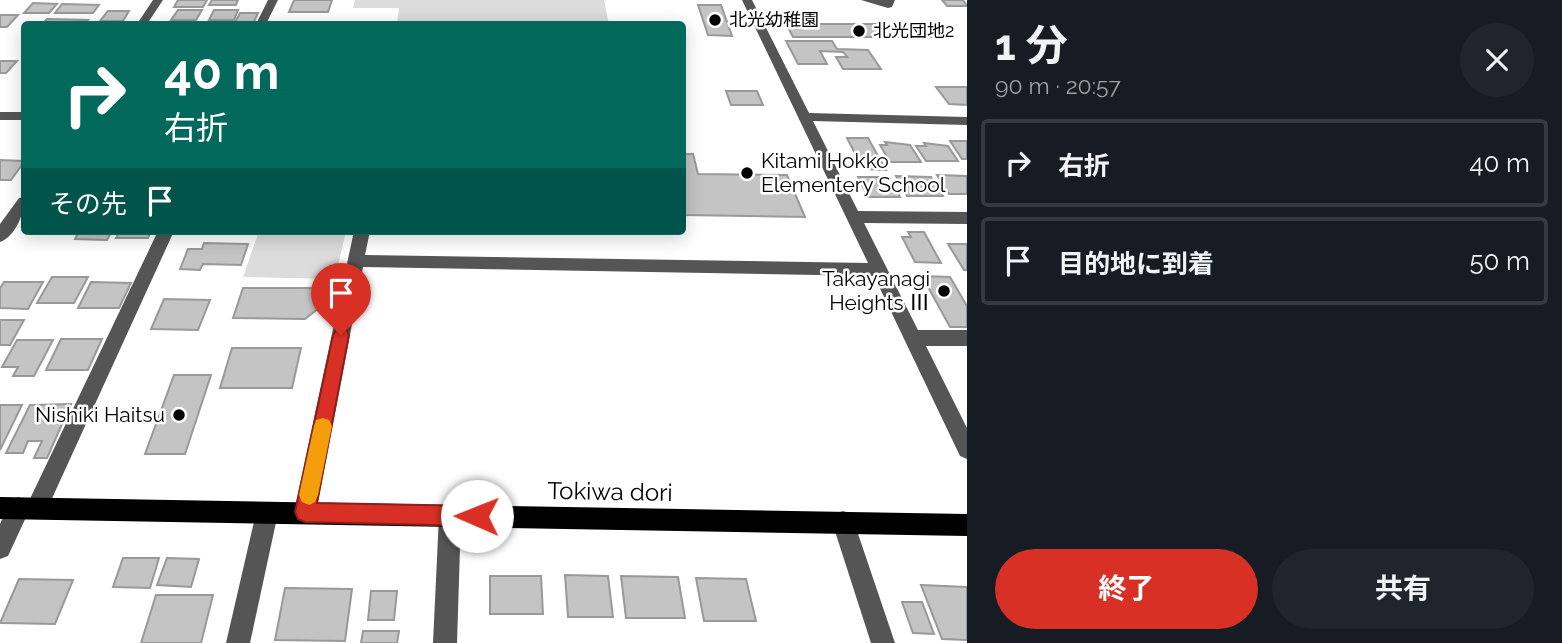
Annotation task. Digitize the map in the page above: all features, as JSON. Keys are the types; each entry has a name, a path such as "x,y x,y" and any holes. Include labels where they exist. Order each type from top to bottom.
{"main road":[{"name":"Tokiwa dori","path":"18,508 967,525"}],"street":[{"path":"144,21 158,0"},
{"path":"262,21 272,0"},
{"path":"747,0 807,117 967,449"},
{"path":"866,0 888,5 890,0"},
{"path":"0,116 21,116"},
{"path":"807,117 967,121"},
{"path":"0,236 21,206"},
{"path":"855,216 967,218"},
{"path":"0,548 18,508 164,235"},
{"path":"305,512 361,235"},
{"path":"356,261 880,270"},
{"path":"913,338 967,338"},
{"path":"238,643 267,513"},
{"path":"445,643 450,516"},
{"path":"842,522 883,643"}],"shaded area":[{"path":"355,0 604,0 608,21 397,21 399,8 353,8"},
{"path":"258,235 345,235 335,279 243,277"}],"building":[{"path":"178,0 207,0 203,7 174,7"},
{"path":"212,0 238,0 236,5 209,5"},
{"path":"294,0 332,0 328,12 289,12"},
{"path":"942,0 963,0 967,6 947,6"},
{"path":"33,3 57,4 49,13 24,13"},
{"path":"62,4 99,5 93,13 55,13"},
{"name":"北光幼稚園","path":"698,5 721,5 732,36 708,35"},
{"path":"178,10 202,10 196,20 171,20"},
{"path":"214,10 238,10 234,20 209,20"},
{"path":"108,11 129,11 123,21 100,21"},
{"path":"240,13 258,13 254,21 236,21"},
{"path":"0,15 18,15 7,27 0,27"},
{"path":"47,19 88,20 87,21 45,21"},
{"name":"北光団地2","path":"786,24 923,24 934,37 793,37"},
{"name":"北光幼稚園","path":"786,41 832,41 837,49 868,50 881,69 843,69 836,57 847,57 843,52 820,51 827,64 798,64"},
{"path":"0,61 17,61 6,73 0,73"},
{"path":"936,87 967,87 967,105 949,104"},
{"path":"726,91 757,91 763,105 731,105"},
{"path":"847,138 868,138 886,170 863,169"},
{"path":"950,141 967,141 967,159 962,159"},
{"path":"885,142 910,145 921,162 890,162 880,145 887,145"},
{"path":"924,143 948,146 958,161 926,161 916,146 926,146"},
{"path":"686,154 693,154 698,174 787,175 805,217 686,215"},
{"path":"0,160 21,161 21,166 11,180 0,180"},
{"path":"937,175 967,176 967,194 949,194"},
{"path":"896,176 931,177 943,196 907,196"},
{"path":"858,177 889,177 900,197 868,197"},
{"path":"908,232 924,232 941,263 915,262 902,237 911,237"},
{"path":"77,235 110,235 107,240 75,239"},
{"path":"118,235 149,235 148,238 116,238"},
{"path":"204,243 248,244 241,265 203,264 200,270 180,269 188,249 202,249"},
{"path":"948,244 967,244 967,270 964,270"},
{"name":"Takayanagi Heights Ⅲ","path":"922,276 950,277 967,306 967,327 950,327"},
{"path":"52,277 88,277 74,303 37,303"},
{"path":"4,282 43,282 28,309 0,308 0,288"},
{"path":"91,282 131,283 119,308 78,308"},
{"path":"243,288 328,288 324,304 305,319 233,318"},
{"path":"164,299 210,300 198,330 151,329"},
{"path":"0,320 24,320 10,345 0,345"},
{"path":"61,339 102,339 88,370 46,370"},
{"path":"17,340 53,340 34,376 13,376 18,367 2,367"},
{"path":"232,348 301,348 292,388 220,388"},
{"name":"Nishiki Haitsu","path":"174,375 211,375 185,454 145,454"},
{"path":"71,404 47,458 34,458 42,441 28,441 23,453 6,453 30,405"},
{"path":"0,405 22,405 0,450"},
{"path":"123,558 159,558 150,588 113,587"},
{"path":"167,558 199,559 191,587 157,585"},
{"path":"565,575 608,576 613,617 568,617"},
{"path":"490,576 541,576 543,614 490,614"},
{"path":"621,576 678,577 685,618 626,618"},
{"path":"696,578 746,579 756,621 704,621"},
{"path":"19,579 73,580 55,624 0,623"},
{"path":"921,585 967,587 967,640 942,639"},
{"path":"285,588 352,589 345,641 275,640"},
{"path":"371,591 397,591 394,620 368,620"},
{"path":"156,595 213,595 201,643 141,643"},
{"path":"902,602 922,602 934,634 913,633"},
{"path":"363,631 399,631 397,643 361,643"}],"slow traffic":[{"path":"309,495 323,426"}],"place":[{"name":"北光幼稚園","path":"715,20"},
{"name":"北光団地2","path":"859,31"},
{"name":"Kitami Hokko Elementery School","path":"747,173"},
{"name":"Takayanagi Heights Ⅲ","path":"944,291"},
{"name":"Nishiki Haitsu","path":"179,415"}],"route":[{"path":"341,335 305,512 477,516"}]}
